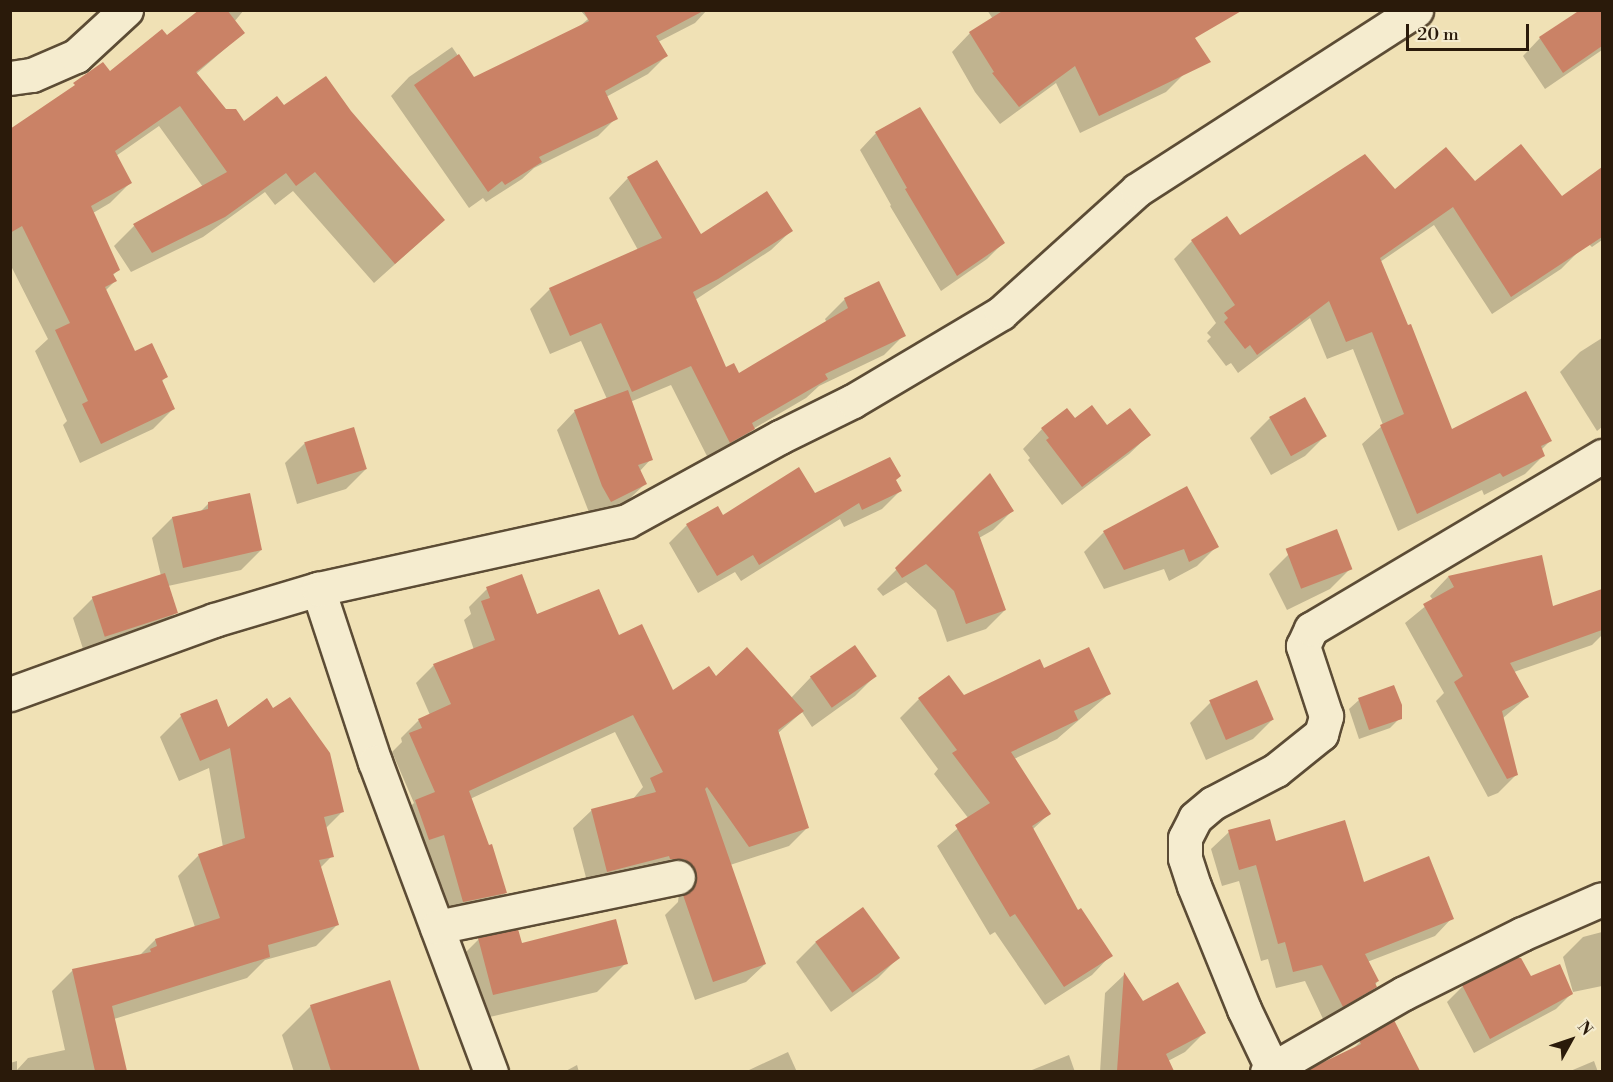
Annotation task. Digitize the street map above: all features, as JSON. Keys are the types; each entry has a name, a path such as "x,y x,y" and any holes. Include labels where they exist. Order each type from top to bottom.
{"street":[{"path":"10,78 32,75 76,56 126,10"},
{"path":"10,694 214,620 318,589 627,521 780,437 853,401 1000,313 1137,190 1416,10"},
{"path":"1602,456 1311,629 1303,646 1326,716 1321,734 1276,770 1213,803 1194,818 1185,838 1185,858 1194,886 1271,1071 1404,993 1522,934 1602,899"},
{"path":"318,589 375,762 491,1071"},
{"path":"437,927 678,877"}],"building":[{"path":"199,10 227,10 245,33 196,72 226,109 236,109 244,121 277,96 284,105 326,76 351,111 445,220 395,264 315,172 296,186 286,173 225,217 152,253 133,224 227,172 180,106 115,151 132,183 91,206 120,270 113,274 117,281 105,287 135,351 152,343 168,377 162,380 175,409 101,444 82,404 88,401 55,330 70,323 22,226 10,233 10,129 75,85 73,83 103,62 110,71 162,29 167,35"},
{"path":"583,10 705,10 656,36 668,56 605,91 618,119 539,157 542,162 505,185 502,181 488,192 414,85 459,54 474,77 589,21"},
{"path":"1004,10 1243,10 1195,38 1211,62 1099,116 1075,66 1019,107 992,73 994,72 969,32"},
{"path":"1580,10 1602,10 1602,46 1563,73 1539,37"},
{"path":"920,107 1005,243 957,276 905,189 907,188 875,132"},
{"path":"1521,144 1562,196 1602,167 1602,237 1511,297 1453,207 1380,258 1408,325 1411,324 1452,429 1526,391 1552,441 1541,446 1545,456 1503,477 1500,473 1417,514 1380,425 1404,414 1372,332 1346,342 1329,301 1257,355 1250,345 1245,349 1224,322 1228,318 1224,313 1235,305 1191,240 1227,216 1240,235 1365,154 1395,189 1446,147 1475,181"},
{"path":"657,160 701,234 767,191 793,231 718,279 693,292 726,367 734,363 739,373 848,308 844,298 879,281 906,336 825,374 828,379 752,423 755,429 730,443 691,366 632,392 601,323 570,336 549,288 662,238 627,177"},
{"path":"628,390 653,460 638,465 647,484 611,502 602,486 574,410"},
{"path":"1305,397 1327,436 1291,456 1269,417"},
{"path":"1092,405 1107,425 1130,408 1151,435 1082,487 1046,440 1049,438 1041,428 1067,408 1075,418"},
{"path":"354,427 367,469 317,484 304,442"},
{"path":"890,457 901,476 896,480 902,491 862,510 859,503 759,565 753,555 717,576 686,524 718,506 723,515 799,467 815,493"},
{"path":"990,473 1014,511 978,532 1006,610 966,624 954,591 926,564 902,578 895,568"},
{"path":"1187,486 1219,547 1189,562 1184,549 1124,570 1103,531"},
{"path":"250,493 262,550 183,568 172,517 208,509 208,502"},
{"path":"1337,529 1352,569 1301,589 1286,549"},
{"path":"1542,555 1553,606 1602,589 1602,630 1510,663 1529,697 1502,711 1518,775 1507,779 1454,682 1463,676 1423,604 1454,587 1448,576"},
{"path":"165,573 178,613 105,637 92,597"},
{"path":"522,574 537,614 599,589 619,635 642,624 673,690 709,666 716,676 747,647 804,711 778,730 809,828 749,847 707,787 705,789 766,964 713,982 683,895 690,891 696,883 696,874 692,865 684,859 670,859 669,856 607,872 591,809 656,792 650,778 663,772 633,715 469,791 489,845 492,844 507,893 463,902 444,835 429,840 415,800 435,792 409,733 422,728 418,719 451,704 433,664 495,640 481,601 490,598 486,587"},
{"path":"855,645 877,676 832,708 810,677"},
{"path":"1089,647 1111,694 1074,711 1078,720 1011,752 1051,814 1032,826 1078,910 1081,908 1113,956 1064,987 1015,914 1010,917 955,825 990,803 952,753 957,750 918,698 949,675 964,695 1040,659 1044,668"},
{"path":"1257,680 1274,720 1226,740 1209,700"},
{"path":"1394,685 1402,705 1402,719 1369,730 1358,698"},
{"path":"290,697 330,753 344,812 324,817 334,857 319,860 339,925 268,945 270,957 112,1006 127,1071 95,1071 72,969 151,952 150,949 157,946 155,939 220,918 198,854 245,838 230,748 200,761 180,714 217,699 228,727 267,698 273,708"},
{"path":"1270,819 1276,841 1345,820 1364,882 1429,856 1454,919 1365,954 1379,981 1375,983 1377,987 1343,1007 1322,965 1293,972 1285,942 1278,944 1256,865 1239,870 1228,830"},
{"path":"863,907 900,958 852,993 815,942"},
{"path":"616,919 628,964 493,995 478,938 518,929 522,943"},
{"path":"1515,958 1521,958 1531,976 1560,964 1573,994 1490,1039 1462,985"},
{"path":"1124,972 1143,1001 1178,982 1206,1033 1166,1054 1174,1071 1117,1071"},
{"path":"390,980 420,1071 331,1071 310,1005"},
{"path":"1394,1020 1420,1071 1305,1071 1361,1044 1359,1040"}]}
